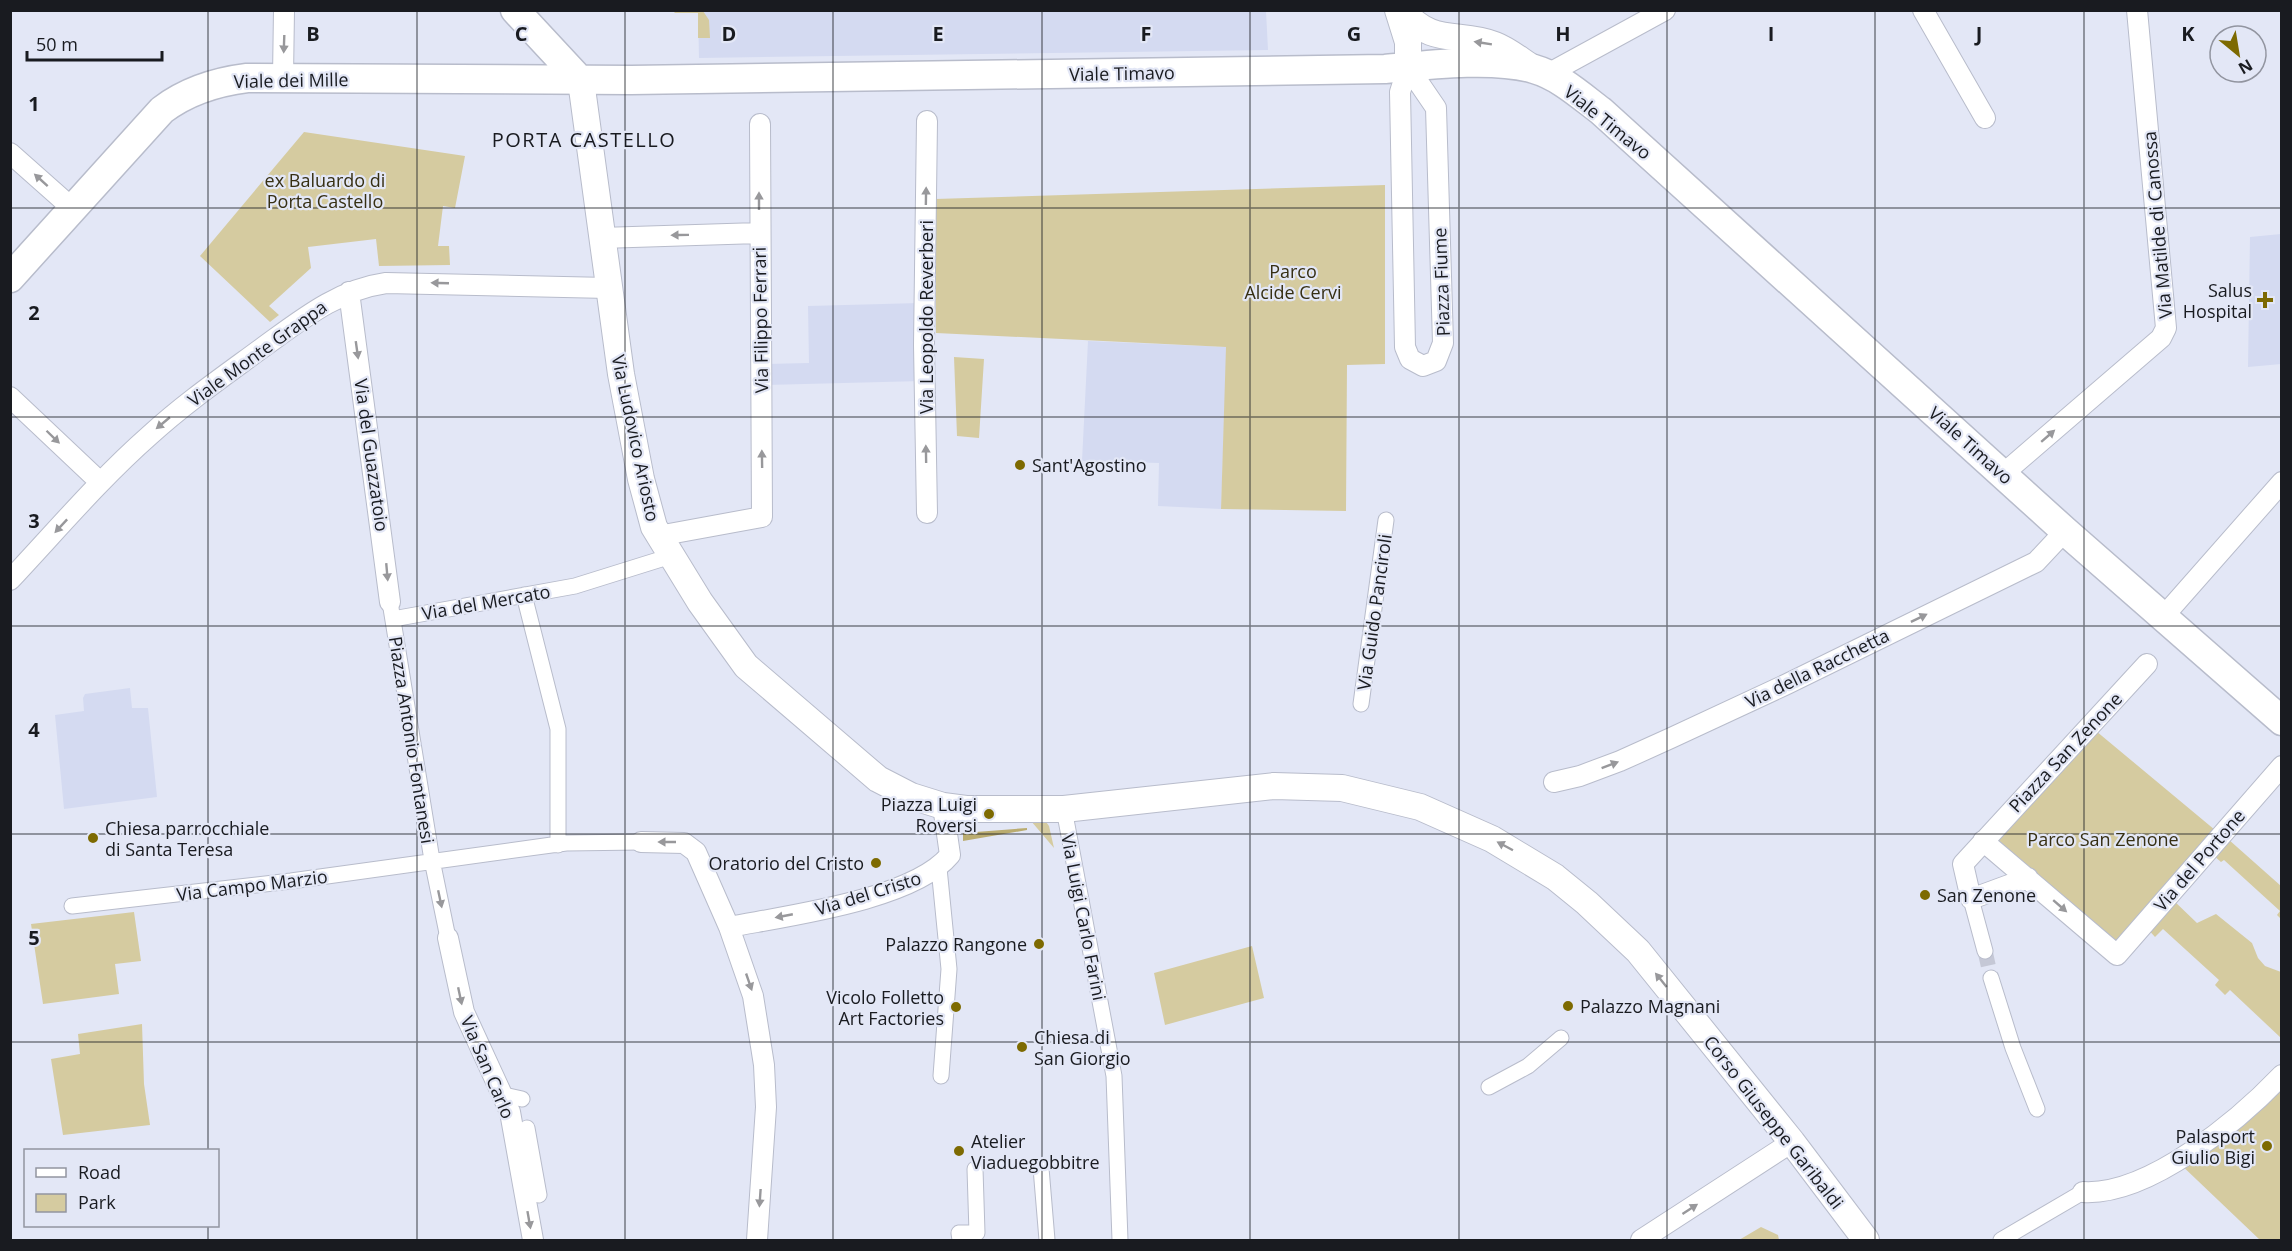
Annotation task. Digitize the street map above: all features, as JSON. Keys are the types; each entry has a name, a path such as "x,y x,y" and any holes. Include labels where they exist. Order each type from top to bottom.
{"main road":[{"path":"515,10 581,81"},
{"name":"Viale Timavo","path":"581,81 1408,67 1479,63 1540,72 1570,87 1601,111 2066,531 2282,721"},
{"name":"Viale dei Mille","path":"10,278 151,120 174,101 220,82 247,78 283,77 581,81"}],"street":[{"path":"283,77 284,10"},
{"path":"1398,10 1408,67"},
{"path":"1398,10 1421,29 1446,37 1495,45 1540,72 1665,10"},
{"path":"1923,10 1985,118"},
{"name":"Via Matilde di Canossa","path":"2003,474 2161,338 2166,328 2167,318 2138,10"},
{"name":"Piazza Fiume","path":"1408,67 1436,108 1443,343 1436,361 1423,366 1410,359 1405,347 1400,92 1408,67"},
{"name":"Via Ludovico Ariosto","path":"581,81 608,288 639,467 665,546 732,650 746,666 878,779 911,796 943,806"},
{"name":"Via Leopoldo Reverberi","path":"927,121 924,335 927,513"},
{"name":"Via Filippo Ferrari","path":"665,546 762,517 760,124"},
{"path":"10,153 72,207"},
{"path":"601,238 759,233"},
{"name":"Viale Monte Grappa","path":"10,580 100,483 188,403 326,302 349,292 386,282 608,288"},
{"name":"Via del Guazzatoio","path":"349,292 391,610"},
{"path":"10,397 100,483"},
{"path":"2163,616 2282,482"},
{"name":"Via Guido Panciroli","path":"1361,704 1386,520"},
{"name":"Via della Racchetta","path":"1554,782 1580,776 1620,761 2036,562 2066,531"},
{"name":"Via del Mercato","path":"391,610 524,595 580,585 665,546"},
{"path":"524,595 558,729 558,845"},
{"name":"Piazza Antonio Fontanesi","path":"391,610 432,860"},
{"name":"Piazza San Zenone","path":"1971,899 1962,864 2147,664"},
{"name":"Via del Portone","path":"2028,878 2117,955 2282,766"},
{"name":"Corso Giuseppe Garibaldi","path":"1064,809 1274,786 1342,788 1420,807 1456,822 1525,857 1555,877 1587,903 1638,951 1792,1142 1866,1240"},
{"path":"943,806 966,809 1064,809"},
{"name":"Via del Cristo","path":"729,927 841,905 939,868 950,855 943,806"},
{"name":"Via Luigi Carlo Farini","path":"1064,809 1114,1076 1120,1240"},
{"path":"1983,841 2028,878"},
{"path":"641,843 675,842 691,847 700,860 729,927 753,996 764,1065 765,1145 757,1240"},
{"name":"Via Campo Marzio","path":"72,906 291,881 432,860 558,845 641,843"},
{"name":"Via San Carlo","path":"432,860 464,1012 513,1097 515,1132 533,1240"},
{"path":"939,868 949,969 941,1076"},
{"path":"1985,951 1971,899 2028,878"},
{"path":"1991,978 2013,1048 2037,1109"},
{"path":"1489,1087 1528,1066 1561,1038"},
{"path":"2001,1240 2083,1192 2100,1193 2115,1190 2176,1160 2244,1114 2282,1075"},
{"path":"527,1128 539,1195"},
{"path":"1641,1240 1792,1142"},
{"path":"1041,1168 1047,1240"},
{"path":"960,1240 959,1233 977,1233 975,1169"}],"shaded area":[{"path":"698,11 1266,11 1268,50 699,58"},
{"name":"Salus Hospital","path":"2281,234 2281,364 2248,367 2250,237"},
{"path":"920,303 922,381 766,385 766,364 809,363 808,306"},
{"path":"1088,341 1227,347 1221,509 1158,506 1159,463 1082,461"},
{"path":"130,688 132,708 148,708 157,797 64,809 55,715 84,711 85,694"},
{"path":"1027,828 1027,830 963,841 963,833"}],"green space":[{"path":"676,11 703,11 709,20 710,38 698,38 698,13 674,13"},
{"name":"ex Baluardo di Porta Castello","path":"304,132 465,156 455,208 443,206 438,246 449,246 450,265 379,266 376,239 308,247 311,268 269,306 279,315 270,322 200,256"},
{"name":"Parco Alcide Cervi","path":"1385,185 1385,364 1347,365 1346,511 1221,509 1226,347 936,333 935,199"},
{"path":"954,357 984,359 979,438 957,436"},
{"name":"Parco San Zenone","path":"2090,726 2221,835 2117,955 1983,841"},
{"path":"1044,819 1049,826 1054,848 1031,821"},
{"path":"2228,839 2281,886 2281,919 2277,915 2280,911 2224,860 2221,862 2213,855"},
{"path":"2172,899 2197,923 2216,914 2252,943 2258,958 2265,966 2281,972 2281,1038 2230,990 2225,995 2215,985 2219,980 2163,929 2155,937 2146,927"},
{"path":"134,912 141,961 115,964 119,994 43,1004 31,924"},
{"path":"1252,946 1264,998 1165,1025 1154,973"},
{"path":"142,1024 144,1084 150,1125 63,1135 51,1059 80,1054 78,1034"},
{"path":"2281,1075 2281,1240 2260,1240 2176,1160"},
{"path":"1761,1227 1778,1235 1779,1240 1739,1240"}],"tunnel":[{"path":"1985,951 1991,978"}],"place":[{"name":"Salus Hospital","path":"2265,300"},
{"name":"Sant'Agostino","path":"1020,465"},
{"name":"Piazza Luigi Roversi","path":"989,814"},
{"name":"Chiesa parrocchiale di Santa Teresa","path":"93,838"},
{"name":"Oratorio del Cristo","path":"876,863"},
{"name":"San Zenone","path":"1925,895"},
{"name":"Palazzo Rangone","path":"1039,944"},
{"name":"Palazzo Magnani","path":"1568,1006"},
{"name":"Vicolo Folletto Art Factories","path":"956,1007"},
{"name":"Chiesa di San Giorgio","path":"1022,1047"},
{"name":"Palasport Giulio Bigi","path":"2267,1146"},
{"name":"Atelier Viaduegobbitre","path":"959,1151"}],"district":[{"name":"PORTA CASTELLO","path":"584,139"}]}
